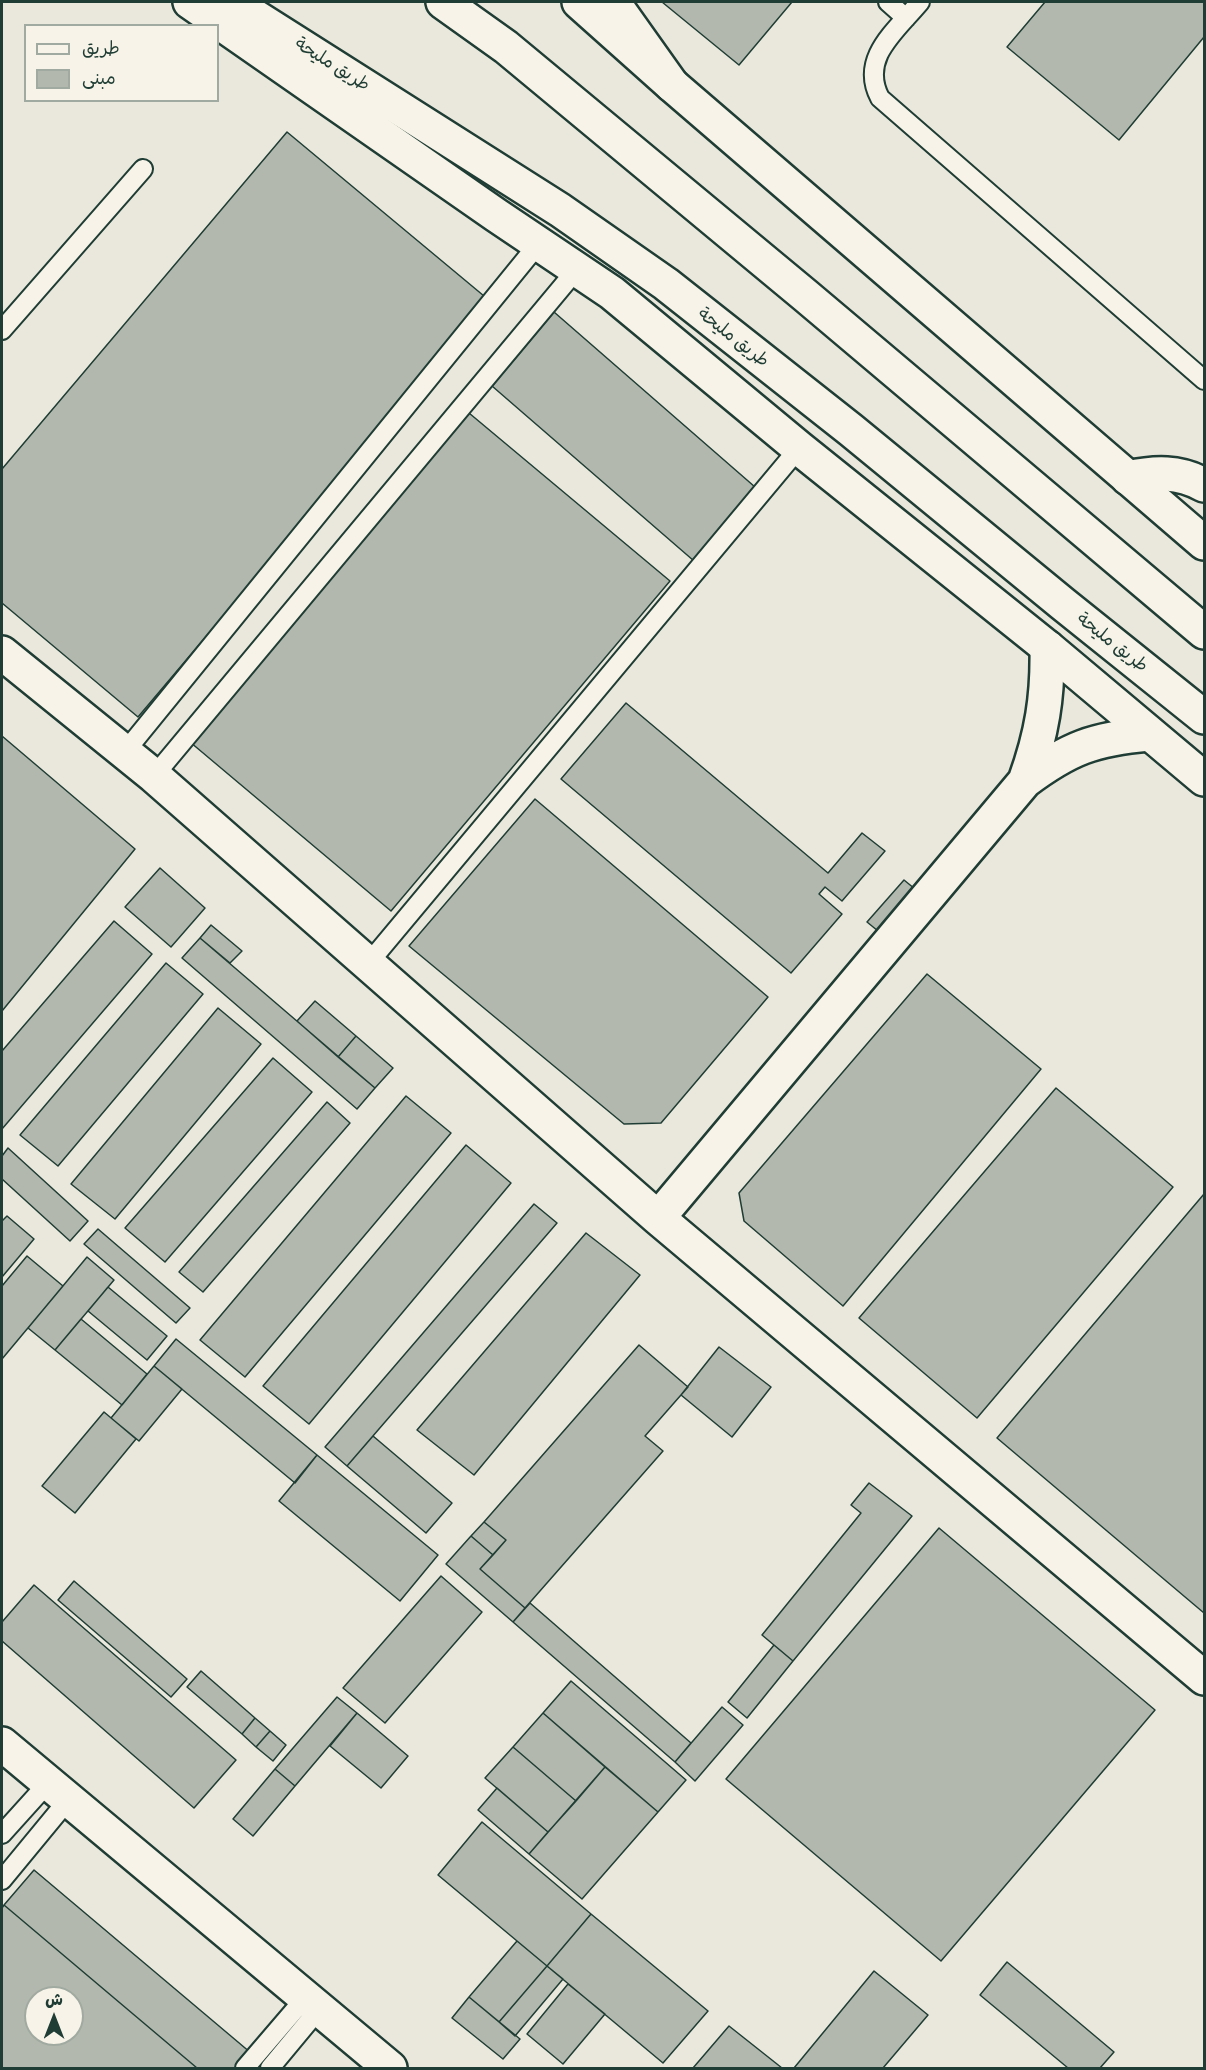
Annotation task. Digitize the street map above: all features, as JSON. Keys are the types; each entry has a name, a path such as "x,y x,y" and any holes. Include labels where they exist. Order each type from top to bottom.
{"main road":[{"path":"190,2 578,269 645,320 799,448 1047,647 1204,779"},
{"name":"طريق مليحة","path":"232,2 560,210 648,271 842,423 1204,717"},
{"path":"443,2 506,47 806,296 1204,632"},
{"path":"579,2 672,85 1204,543"},
{"path":"613,2 672,85"},
{"path":"1128,478 1149,473 1171,473 1192,478 1204,485"},
{"path":"1025,781 1037,749 1044,716 1048,681 1047,647"},
{"path":"2,653 154,776 658,1218 1204,1678"},
{"path":"658,1218 1025,781 1052,761 1083,746 1115,737 1149,734"},
{"path":"2,1744 390,2068"}],"lane":[{"path":"888,2 906,18"},
{"path":"920,2 874,61 872,74 874,86 880,98 1204,380"},
{"path":"2,330 143,169"},
{"path":"124,753 539,243"},
{"path":"154,776 578,269"},
{"path":"367,965 799,448"},
{"path":"2,1834 58,1791"},
{"path":"2,1880 58,1791"},
{"path":"245,2068 312,2003"},
{"path":"270,2068 312,2003"}],"building":[{"path":"662,2 792,2 739,65"},
{"path":"1045,2 1204,2 1204,37 1119,140 1007,47"},
{"path":"287,132 490,301 138,717 2,603 2,469"},
{"path":"554,312 755,487 694,561 492,386"},
{"path":"469,413 670,581 391,911 190,742"},
{"path":"626,703 828,873 862,833 885,851 842,901 825,887 819,894 842,914 791,973 561,779"},
{"path":"2,736 135,849 2,1011"},
{"path":"535,799 768,997 661,1123 624,1124 409,946"},
{"path":"160,868 205,908 171,947 125,907"},
{"path":"904,880 915,889 878,931 867,922"},
{"path":"114,921 152,954 2,1129 2,1051"},
{"path":"211,925 242,951 230,963 200,938"},
{"path":"200,938 375,1088 357,1109 182,958"},
{"path":"166,963 203,994 58,1166 20,1135"},
{"path":"927,974 1041,1069 843,1306 744,1221 739,1193"},
{"path":"315,1001 356,1036 338,1057 297,1021"},
{"path":"218,1008 261,1044 115,1219 71,1184"},
{"path":"356,1036 393,1068 375,1088 338,1057"},
{"path":"273,1058 312,1092 165,1262 125,1228"},
{"path":"1056,1088 1173,1187 977,1418 859,1318"},
{"path":"406,1096 451,1133 245,1377 200,1340"},
{"path":"327,1102 350,1123 203,1292 179,1272"},
{"path":"466,1145 511,1183 309,1424 263,1386"},
{"path":"8,1148 88,1221 70,1241 2,1179 2,1156"},
{"path":"1204,1194 1204,1613 997,1438"},
{"path":"534,1204 557,1223 347,1466 325,1447"},
{"path":"7,1216 34,1239 2,1277 2,1221"},
{"path":"98,1229 190,1308 176,1323 84,1244"},
{"path":"586,1233 640,1275 474,1475 417,1430"},
{"path":"27,1256 63,1286 2,1359 2,1286"},
{"path":"87,1257 114,1280 55,1350 28,1328"},
{"path":"108,1287 167,1336 147,1360 88,1311"},
{"path":"81,1319 147,1374 122,1405 55,1350"},
{"path":"176,1339 317,1455 295,1483 154,1366"},
{"path":"639,1345 688,1387 645,1436 663,1451 525,1608 480,1569 506,1540 484,1522"},
{"path":"719,1347 771,1387 732,1437 681,1395"},
{"path":"154,1366 182,1389 139,1441 111,1418"},
{"path":"104,1412 136,1439 75,1513 42,1486"},
{"path":"373,1436 452,1503 426,1533 347,1466"},
{"path":"317,1455 438,1555 400,1601 279,1501"},
{"path":"869,1483 912,1516 793,1661 762,1635 861,1513 851,1505"},
{"path":"484,1522 506,1540 493,1555 471,1536"},
{"path":"939,1528 1155,1710 941,1961 726,1779"},
{"path":"471,1536 493,1555 480,1569 525,1608 513,1622 446,1564"},
{"path":"441,1576 482,1612 385,1723 343,1688"},
{"path":"74,1581 187,1679 171,1697 58,1600"},
{"path":"34,1585 236,1760 194,1808 2,1641 2,1622"},
{"path":"530,1603 691,1743 675,1762 513,1622"},
{"path":"774,1645 793,1661 747,1718 728,1702"},
{"path":"201,1671 255,1718 242,1734 187,1687"},
{"path":"571,1681 686,1780 658,1812 543,1713"},
{"path":"337,1697 357,1713 295,1786 275,1769"},
{"path":"722,1707 743,1725 695,1781 675,1762"},
{"path":"357,1713 408,1756 381,1788 330,1746"},
{"path":"543,1713 605,1767 576,1801 513,1747"},
{"path":"255,1718 270,1731 256,1747 242,1734"},
{"path":"270,1731 286,1745 273,1761 256,1747"},
{"path":"513,1747 576,1801 548,1832 485,1778"},
{"path":"605,1767 658,1812 582,1899 529,1854"},
{"path":"275,1769 295,1786 253,1836 233,1819"},
{"path":"497,1788 548,1832 529,1854 478,1810"},
{"path":"482,1822 591,1914 547,1966 438,1875"},
{"path":"34,1870 251,2053 238,2068 197,2068 4,1905"},
{"path":"4,1905 197,2068 2,2068 2,1908"},
{"path":"591,1914 708,2011 663,2063 547,1966"},
{"path":"517,1941 547,1966 499,2022 469,1997"},
{"path":"1007,1962 1114,2052 1100,2068 1068,2068 980,1995"},
{"path":"547,1966 563,1979 515,2036 499,2022"},
{"path":"874,1971 928,2015 883,2068 794,2068"},
{"path":"568,1984 605,2014 563,2064 527,2034"},
{"path":"469,1997 520,2039 503,2059 452,2018"},
{"path":"729,2026 782,2068 693,2068"}]}
